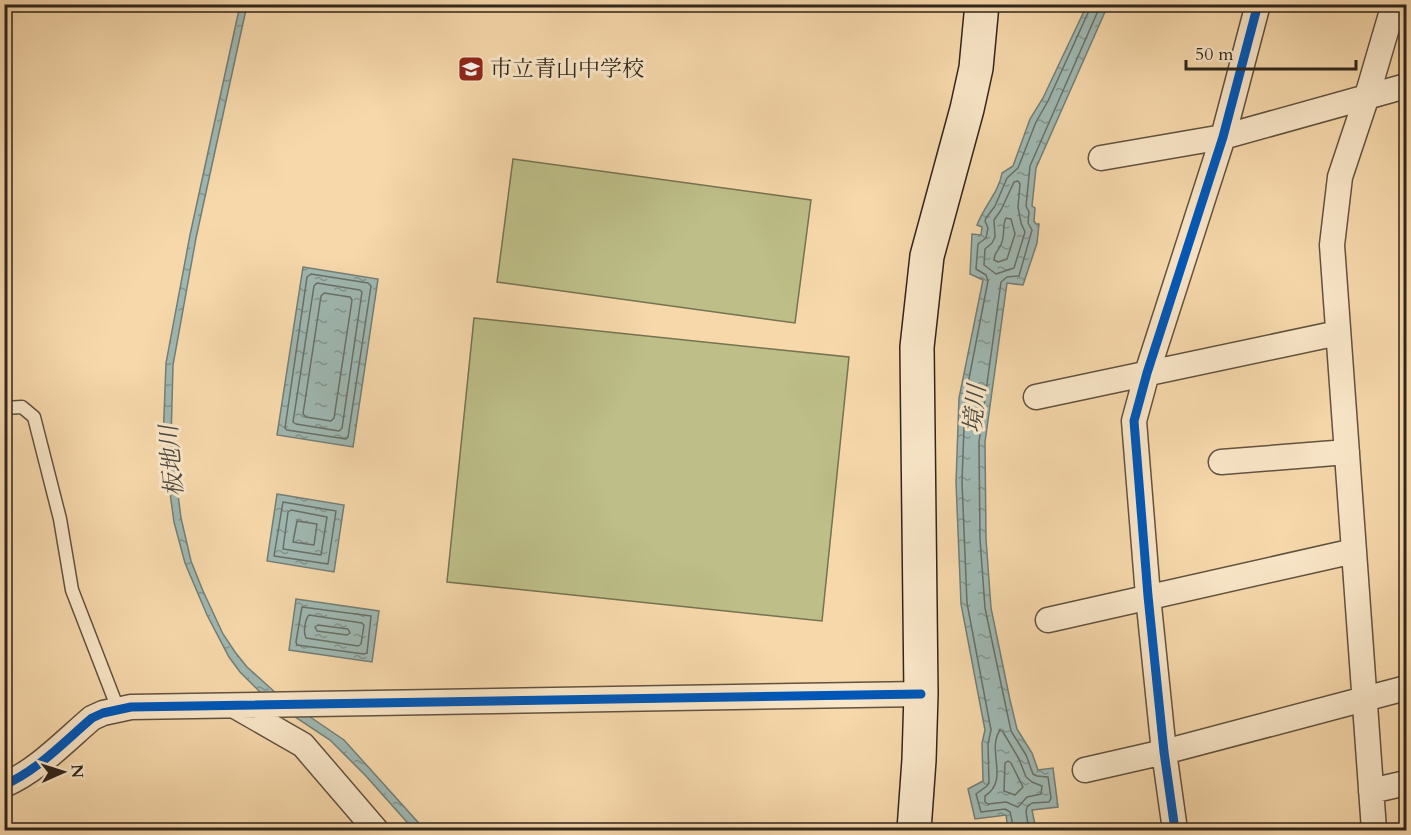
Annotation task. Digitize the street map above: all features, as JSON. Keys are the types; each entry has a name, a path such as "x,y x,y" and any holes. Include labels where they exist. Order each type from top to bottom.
{"street":[{"path":"914,831 921,694 917,347 927,256 974,78 982,4"},
{"path":"1174,831 1148,596 1134,421 1147,373 1223,137 1258,4"},
{"path":"1374,831 1332,245 1340,177 1394,4"},
{"path":"1101,158 1223,137 1407,86"},
{"path":"1036,398 1338,333"},
{"path":"1221,462 1347,452"},
{"path":"1048,620 1354,551"},
{"path":"1085,770 1164,753 1407,688"},
{"path":"4,785 16,781 32,769 92,718 103,713 131,708 921,694"},
{"path":"235,706 303,745 376,831"},
{"path":"1371,791 1407,783"}],"lane":[{"path":"4,408 22,407 34,417 60,519 72,590 118,710"}],"green space":[{"path":"513,159 811,200 795,323 497,282"},
{"path":"474,318 849,357 822,621 447,582"}],"water":[{"name":"板地川","path":"240,5 247,5 196,238 173,365 171,440 181,518 191,561 203,591 223,634 235,652 247,667 278,695 344,740 425,830 414,830 330,740 265,697 240,672 229,657 207,615 185,563 174,522 163,442 166,363 190,235"},
{"name":"境川","path":"1087,5 1108,5 1036,168 1032,206 1035,208 1034,221 1039,224 1037,243 1023,285 1007,283 985,442 986,539 991,608 1017,729 1032,753 1038,770 1053,768 1058,807 1032,810 1036,830 1008,830 1006,815 975,819 968,789 983,781 982,743 985,730 961,604 956,482 959,398 983,280 970,274 972,234 981,235 982,227 977,225 980,218 998,186 1002,173 1013,166 1030,119 1043,98"},
{"path":"303,267 378,279 353,447 277,435"},
{"path":"277,494 344,505 334,572 267,561"},
{"path":"296,599 379,611 372,662 289,650"}],"cycle path":[{"path":"1175,830 1164,752 1148,596 1134,421 1147,373 1223,137 1258,4"},
{"path":"4,785 39,764 92,718 103,713 131,707 921,694"}],"place":[{"name":"市立青山中学校","path":"471,69"}]}
